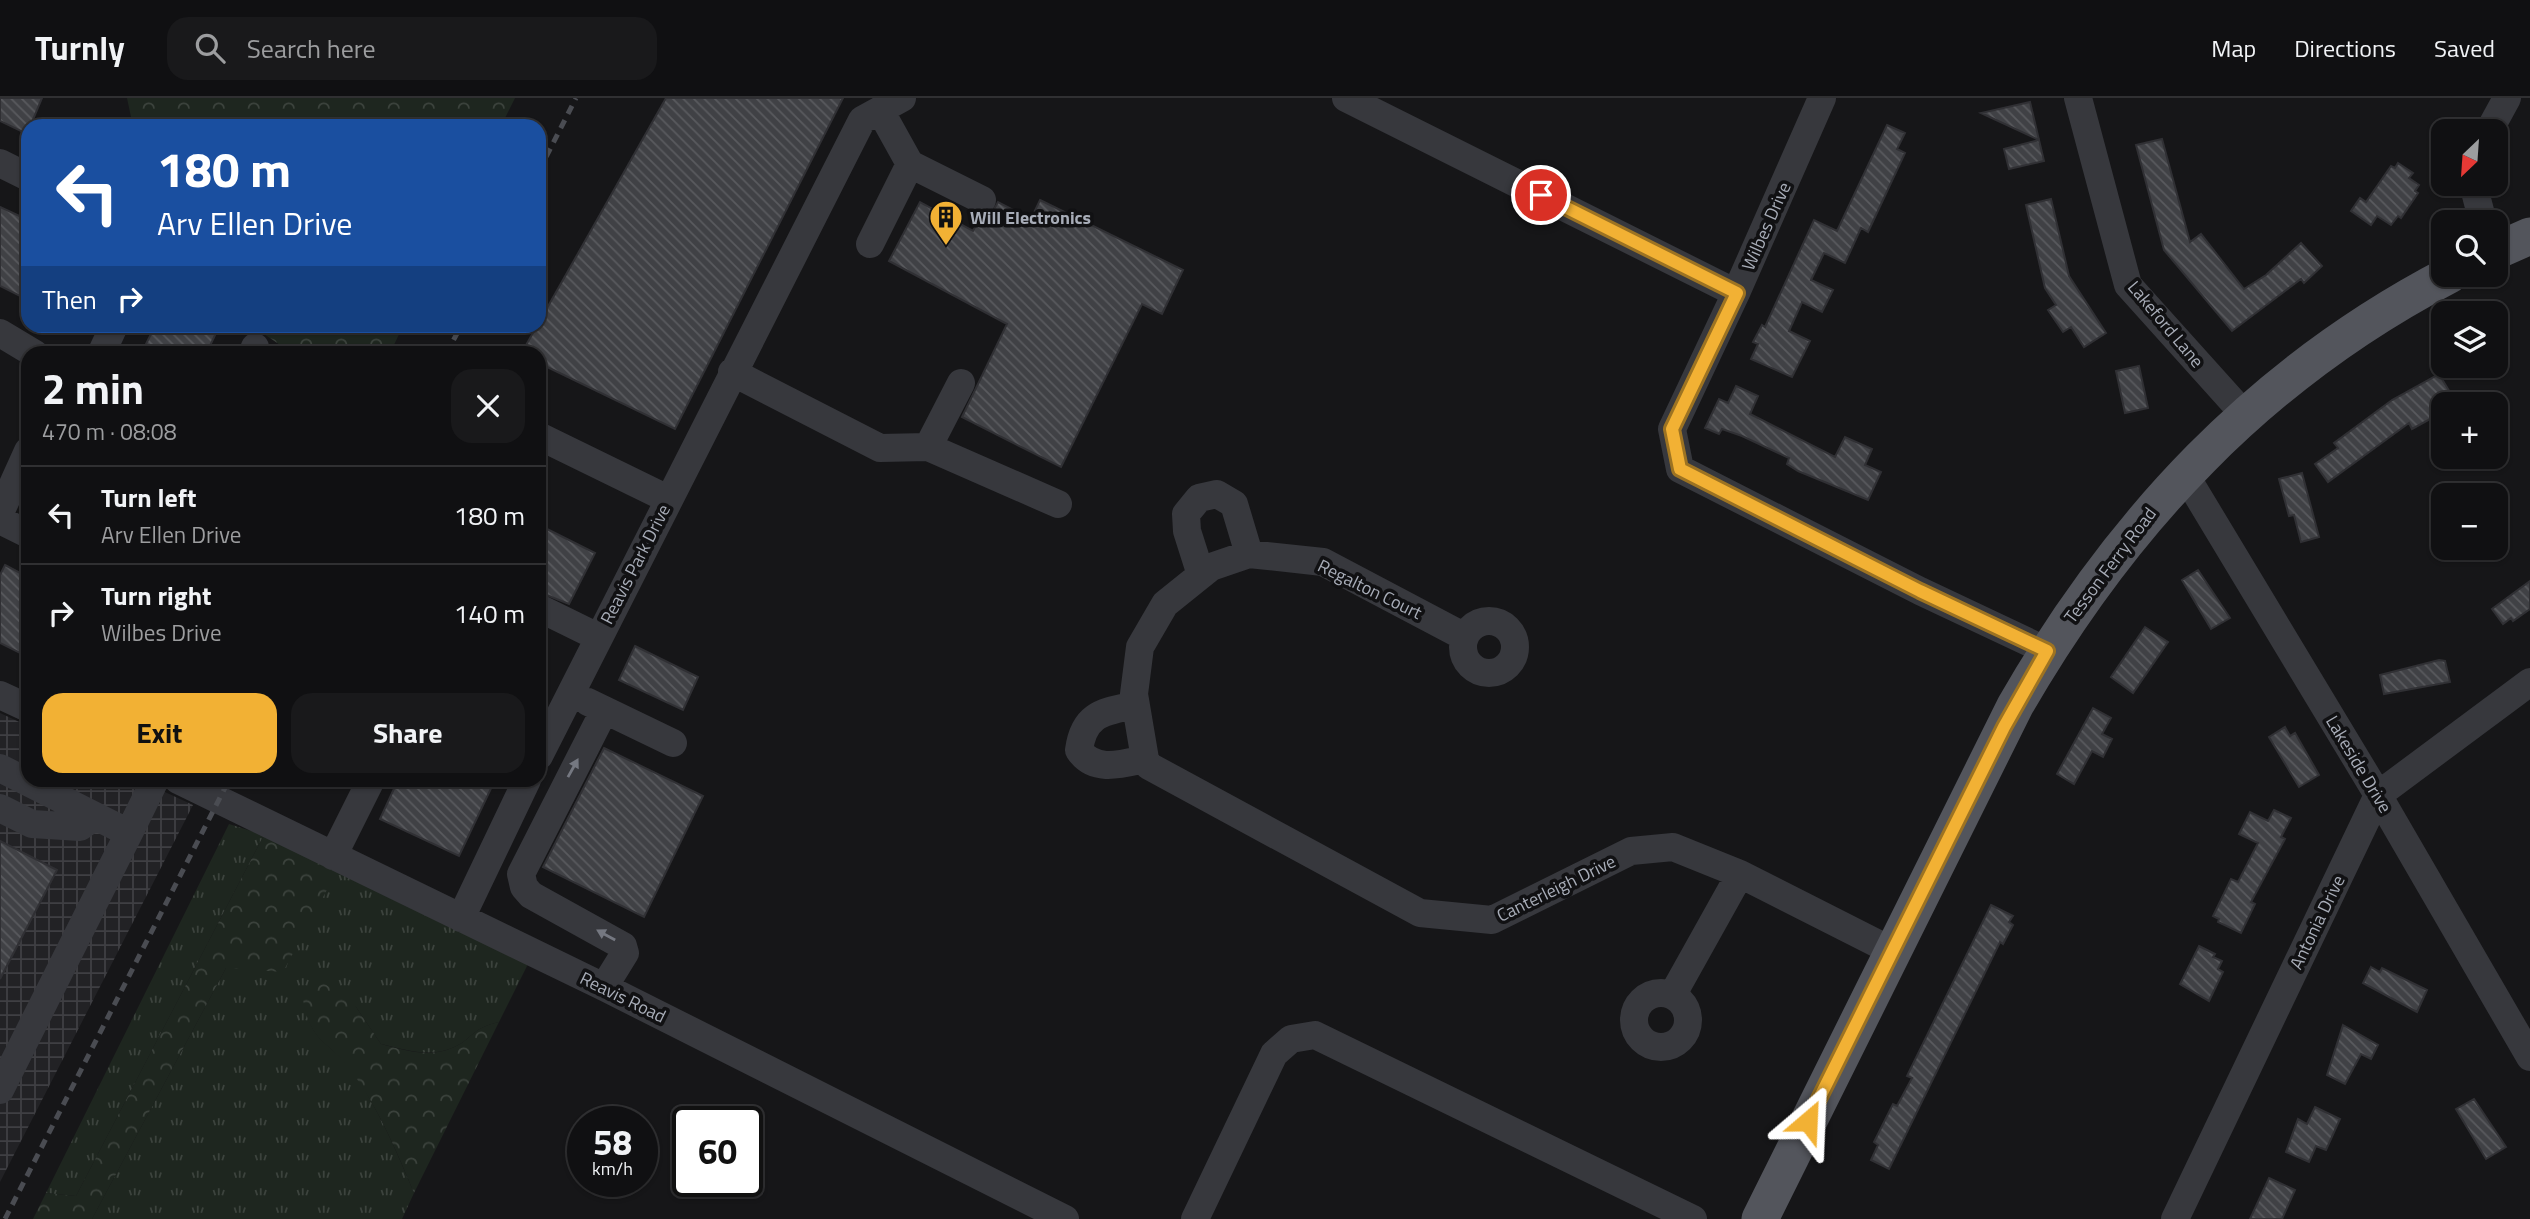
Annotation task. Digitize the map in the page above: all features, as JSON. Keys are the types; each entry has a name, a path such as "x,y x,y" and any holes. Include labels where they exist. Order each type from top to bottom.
{"main road":[{"path":"2508,245 2530,236"},
{"name":"Tesson Ferry Road","path":"1760,1219 2015,706 2047,651 2112,557 2184,473 2244,414 2324,352 2431,286"}],"street":[{"path":"1346,98 1737,293"},
{"name":"Wilbes Drive","path":"1822,98 1737,293 1672,429 1680,469 1920,591 2047,651"},
{"name":"Lakeford Lane","path":"2078,98 2128,285 2244,414"},
{"path":"2496,119 2507,98"},
{"path":"870,244 910,164 891,104"},
{"name":"Reavis Park Drive","path":"546,742 862,120 891,104"},
{"path":"0,163 21,174"},
{"path":"910,164 982,200"},
{"path":"0,332 22,346"},
{"path":"732,372 880,448 928,447 1058,504"},
{"path":"928,447 961,383"},
{"path":"546,439 668,499"},
{"path":"0,513 21,466"},
{"name":"Lakeside Drive","path":"2184,473 2378,795 2530,1057"},
{"path":"1201,575 1187,531 1186,514 1199,498 1217,494 1234,504 1249,554"},
{"path":"0,520 21,530"},
{"name":"Regalton Court","path":"1147,763 1133,694 1140,647 1165,604 1211,567 1249,554 1323,562 1463,636"},
{"path":"546,611 598,637"},
{"name":"Antonia Drive","path":"2175,1219 2378,795 2530,682"},
{"path":"570,692 673,743"},
{"path":"0,695 21,705"},
{"path":"1135,705 1097,714 1083,731 1079,750 1085,760 1100,765 1147,763"},
{"path":"604,711 521,874 524,887 531,895 623,946 625,953 604,988"},
{"name":"Canterleigh Drive","path":"1147,763 1420,914 1492,920 1631,851 1673,848 1740,874 1892,951"},
{"path":"0,768 21,779"},
{"path":"38,787 129,833"},
{"path":"0,1090 152,787"},
{"name":"Reavis Road","path":"192,787 604,988 1065,1219"},
{"path":"333,856 368,787"},
{"path":"461,918 524,787"},
{"path":"0,808 32,824 80,827 95,816"},
{"path":"1673,994 1740,874"},
{"path":"1195,1219 1274,1054 1290,1039 1315,1035 1693,1219"}],"shaded area":[{"path":"0,713 21,723 21,787 154,787 193,805 0,1182"}],"green space":[{"path":"127,98 515,98 504,119 132,119"},
{"path":"262,333 400,333 393,346 282,346"},
{"path":"229,824 264,835 76,1196 46,1193"},
{"path":"264,835 337,871 283,972 226,968 92,1219 33,1219 46,1193 76,1196"},
{"path":"337,871 528,964 499,1022 483,1027 464,1041 443,1051 416,1052 381,1044 356,1007 303,991 310,1023 315,1032 356,1076 401,1163 414,1193 402,1219 92,1219 226,968"},
{"path":"324,983 356,1007 381,1044 398,1049 425,1053 443,1051 459,1045 483,1027 499,1022 414,1193 388,1133 364,1090 346,1064 321,1040 309,1023 302,991"}],"building":[{"path":"0,98 42,98 33,119 21,119 21,131 0,121"},
{"path":"666,98 843,98 675,429 546,366 546,346 526,346 533,333 546,333 546,310"},
{"path":"2030,102 2039,140 1981,113"},
{"path":"1887,125 1905,133 1897,149 1905,153 1868,232 1861,228 1845,263 1824,253 1811,280 1833,290 1822,312 1802,302 1789,331 1810,341 1792,377 1751,359 1758,344 1753,342 1762,325 1765,327 1814,220 1837,231"},
{"path":"2162,139 2190,242 2201,234 2244,289 2266,275 2301,243 2322,266 2304,283 2301,279 2232,331 2164,250 2136,145"},
{"path":"2039,140 2044,161 2009,169 2004,149"},
{"path":"2398,163 2413,173 2409,178 2419,185 2415,191 2418,193 2401,218 2398,216 2391,225 2377,216 2371,225 2351,211 2360,198 2366,202 2391,166 2395,168"},
{"path":"2051,199 2069,276 2106,333 2084,347 2071,327 2063,332 2048,310 2056,305 2045,288 2026,205"},
{"path":"1040,200 1183,270 1162,314 1142,304 1061,467 962,417 1007,324 889,261 920,202 973,231 981,216 992,213 998,202 1031,219"},
{"path":"0,207 21,217 21,296 0,286"},
{"path":"152,333 216,333 210,346 145,346"},
{"path":"2139,366 2148,408 2125,413 2116,371"},
{"path":"2432,378 2441,378 2450,392 2431,392 2431,419 2412,429 2409,423 2328,482 2315,464 2338,448 2334,443 2392,400"},
{"path":"1736,386 1758,396 1750,414 1835,457 1845,437 1872,449 1865,465 1881,472 1868,500 1798,471 1787,464 1789,458 1742,436 1722,429 1719,434 1705,428 1719,399 1728,403"},
{"path":"2302,473 2319,537 2301,542 2294,515 2289,516 2279,479"},
{"path":"546,528 595,553 569,604 546,595"},
{"path":"5,565 21,573 21,654 0,643 0,575"},
{"path":"2198,570 2230,618 2211,629 2182,580"},
{"path":"2530,581 2530,609 2513,621 2511,618 2503,624 2492,609"},
{"path":"2145,627 2168,642 2133,693 2111,677"},
{"path":"635,646 698,677 683,710 619,680"},
{"path":"2439,660 2445,661 2450,682 2384,694 2380,675"},
{"path":"2093,708 2111,718 2102,734 2112,739 2103,757 2092,751 2074,784 2057,774"},
{"path":"2285,727 2290,736 2295,733 2319,775 2299,787 2269,737"},
{"path":"604,748 703,796 644,917 543,867"},
{"path":"395,787 492,787 459,856 380,819"},
{"path":"2274,810 2291,818 2281,837 2285,839 2251,902 2255,904 2241,933 2218,922 2219,919 2213,916 2231,879 2238,882 2258,843 2239,834 2250,812 2268,821"},
{"path":"0,841 57,870 0,979"},
{"path":"1991,905 2013,916 2009,922 2013,925 2003,944 2000,942 1889,1169 1871,1160 1878,1145 1874,1142 1893,1104 1897,1106 1912,1078 1907,1076"},
{"path":"2199,946 2222,961 2218,969 2223,972 2209,1001 2180,984"},
{"path":"2371,967 2380,972 2382,968 2427,990 2417,1012 2363,983"},
{"path":"2343,1025 2378,1045 2371,1059 2361,1054 2345,1084 2327,1075"},
{"path":"2474,1099 2506,1147 2486,1159 2456,1109"},
{"path":"2315,1107 2340,1119 2326,1150 2316,1146 2309,1162 2286,1152 2298,1119 2307,1124"},
{"path":"2269,1178 2295,1190 2282,1219 2250,1219"}],"railway":[{"path":"546,157 576,98"},
{"path":"450,346 457,333"},
{"path":"5,1219 225,787"}],"place":[{"name":"Will Electronics","path":"946,247"}],"route":[{"path":"1541,195 1737,293 1672,429 1680,469 1920,591 2047,651 2004,727 1808,1121"}]}
